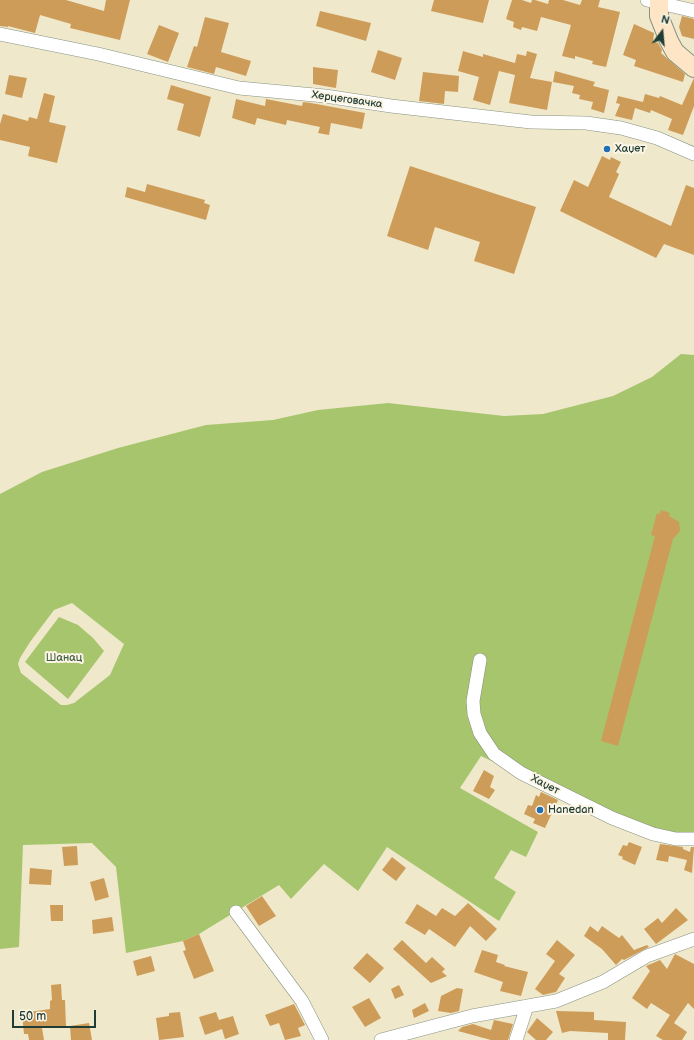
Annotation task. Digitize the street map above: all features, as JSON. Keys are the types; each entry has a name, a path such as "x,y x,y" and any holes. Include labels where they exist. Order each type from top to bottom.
{"street":[{"path":"655,1 694,11"},
{"path":"655,1 661,22 675,52 694,68"},
{"name":"Херцеговачка","path":"0,34 98,54 238,88 325,96 391,106 531,122 586,123 621,128 657,138 694,154"},
{"name":"Хаџет","path":"480,660 473,701 474,714 480,733 494,754 521,773 612,818 652,834 676,839 694,839"},
{"path":"236,912 302,1001 322,1040"},
{"path":"380,1040 472,1016 556,1001 603,982 647,956 694,939"},
{"path":"516,1040 527,1006"}],"green space":[{"path":"681,354 694,355 694,839 612,818 481,756 460,788 538,832 526,857 511,850 494,878 516,892 499,921 387,847 358,891 324,864 291,899 279,885 199,934 183,941 126,953 116,867 92,843 23,845 19,947 0,949 0,494 42,472 118,448 206,425 273,420 318,410 388,403 504,416 543,414 613,396 652,377","holes":["72,603 124,644 110,675 74,703 67,705 61,705 21,673 18,664 30,642 54,610"]},
{"name":"Шанац","path":"59,617 78,625 93,638 104,651 68,699 25,662"}],"building":[{"path":"0,0 66,0 104,11 106,0 130,0 120,40 70,28 71,24 40,15 35,33 8,26 0,26"},
{"path":"434,0 489,0 483,23 431,11"},
{"path":"512,0 522,0 531,3 532,0 535,0 548,4 549,0 563,0 580,5 582,0 600,0 598,7 620,12 606,67 592,64 593,61 575,56 575,59 562,56 571,25 541,17 537,31 522,27 521,30 513,27 514,22 506,19"},
{"path":"320,11 371,23 366,41 316,26"},
{"path":"682,16 694,19 694,39 682,36 679,27"},
{"path":"205,17 229,23 221,52 251,61 246,76 216,67 214,74 187,67 194,46 197,47"},
{"path":"634,24 654,33 653,41 658,43 662,50 661,53 685,74 683,82 634,66 636,60 623,55"},
{"path":"159,25 179,33 168,62 147,54"},
{"path":"378,50 402,58 395,80 371,72"},
{"path":"463,51 483,57 483,54 515,63 517,54 526,56 527,51 537,54 530,78 552,82 547,110 509,103 515,75 499,71 490,105 473,100 479,77 458,71"},
{"path":"313,67 338,70 336,88 313,84"},
{"path":"555,71 595,82 593,86 609,90 604,113 591,109 593,102 579,99 580,95 572,93 574,86 553,82"},
{"path":"423,72 459,76 458,92 445,91 444,104 419,101"},
{"path":"9,75 27,78 22,98 5,94"},
{"path":"694,78 694,106 683,135 668,130 672,119 651,110 650,113 635,108 632,120 615,116 620,104 616,103 618,96 643,102 645,94 659,98 660,96 682,105"},
{"path":"171,85 211,97 200,137 177,130 184,104 167,99"},
{"path":"44,93 55,96 49,122 66,126 57,163 28,156 30,147 0,140 0,124 3,114 28,121 29,117 37,119"},
{"path":"236,99 265,106 266,99 302,106 303,102 365,113 362,129 331,123 329,135 318,133 320,127 287,120 286,125 257,118 255,125 232,118"},
{"path":"602,156 610,160 611,157 621,162 616,172 619,174 609,197 671,226 686,185 694,188 694,255 664,244 656,258 560,211 574,180 588,187"},
{"path":"410,166 536,207 514,274 474,261 480,242 435,227 428,250 387,236"},
{"path":"147,184 205,200 204,203 210,205 206,220 125,197 127,187 145,192"},
{"path":"661,510 670,513 669,516 679,522 680,531 673,539 618,746 601,741 655,536 651,535 657,513 660,514"},
{"path":"484,770 494,776 490,787 495,790 489,799 473,791"},
{"name":"Hanedan","path":"541,792 558,800 545,828 533,823 535,819 524,814 528,805 532,806 536,795 539,797"},
{"path":"629,842 642,847 635,865 622,859 623,857 618,855 623,845 627,846"},
{"path":"660,844 683,847 683,849 690,852 691,847 694,847 692,873 684,870 687,860 669,856 668,862 656,860"},
{"path":"77,846 78,865 64,866 62,847"},
{"path":"392,857 406,868 396,881 382,870"},
{"path":"30,868 52,870 51,885 29,884"},
{"path":"104,878 109,897 95,901 90,882"},
{"path":"262,896 276,916 259,926 246,906"},
{"path":"468,903 497,929 486,941 470,926 455,947 429,929 425,935 405,923 417,904 436,916 442,908 455,916"},
{"path":"50,905 63,905 63,921 51,921"},
{"path":"676,908 688,920 656,944 644,929 658,918 662,923"},
{"path":"112,917 114,931 93,934 92,920"},
{"path":"590,926 598,932 602,926 619,938 622,935 634,950 647,945 649,947 624,960 622,959 616,965 602,949 584,936"},
{"path":"199,934 214,971 194,979 183,951 186,950 183,941"},
{"path":"402,940 426,963 432,957 445,969 442,972 447,976 431,983 393,949"},
{"path":"557,940 575,955 559,974 565,978 556,992 543,995 535,989 555,961 546,954"},
{"path":"482,950 498,955 496,962 505,965 504,966 528,972 521,996 500,991 503,982 474,972"},
{"path":"367,953 384,968 370,983 353,968"},
{"path":"675,954 694,964 694,1009 688,1003 674,1023 687,1032 682,1040 663,1040 656,1036 670,1015 651,1003 647,1009 632,998 650,971 646,966 660,960 667,969"},
{"path":"151,956 155,971 137,976 133,961"},
{"path":"61,984 62,1000 65,1000 66,1026 42,1028 44,1040 29,1040 28,1034 24,1034 22,1013 50,1009 50,1001 52,1000 51,985"},
{"path":"399,985 404,995 395,999 391,989"},
{"path":"457,988 463,989 459,1011 451,1013 438,1011 441,996"},
{"path":"369,998 381,1018 365,1027 352,1007"},
{"path":"425,1003 429,1011 414,1018 412,1010"},
{"path":"294,1004 305,1025 298,1028 301,1036 285,1040 279,1023 270,1026 265,1015"},
{"path":"556,1011 594,1012 594,1020 626,1022 625,1040 608,1040 608,1033 570,1031 562,1033"},
{"path":"180,1012 184,1037 159,1040 156,1018 169,1016 169,1013"},
{"path":"216,1012 219,1020 233,1016 239,1034 225,1039 222,1029 205,1035 199,1017"},
{"path":"537,1018 553,1032 546,1040 536,1040 527,1032"},
{"path":"494,1020 513,1024 508,1040 491,1040 458,1031 462,1027 473,1024 491,1030"},
{"path":"89,1023 92,1040 71,1040 70,1026"}],"place":[{"name":"Хаџет","path":"607,149"},
{"name":"Hanedan","path":"540,810"}]}
